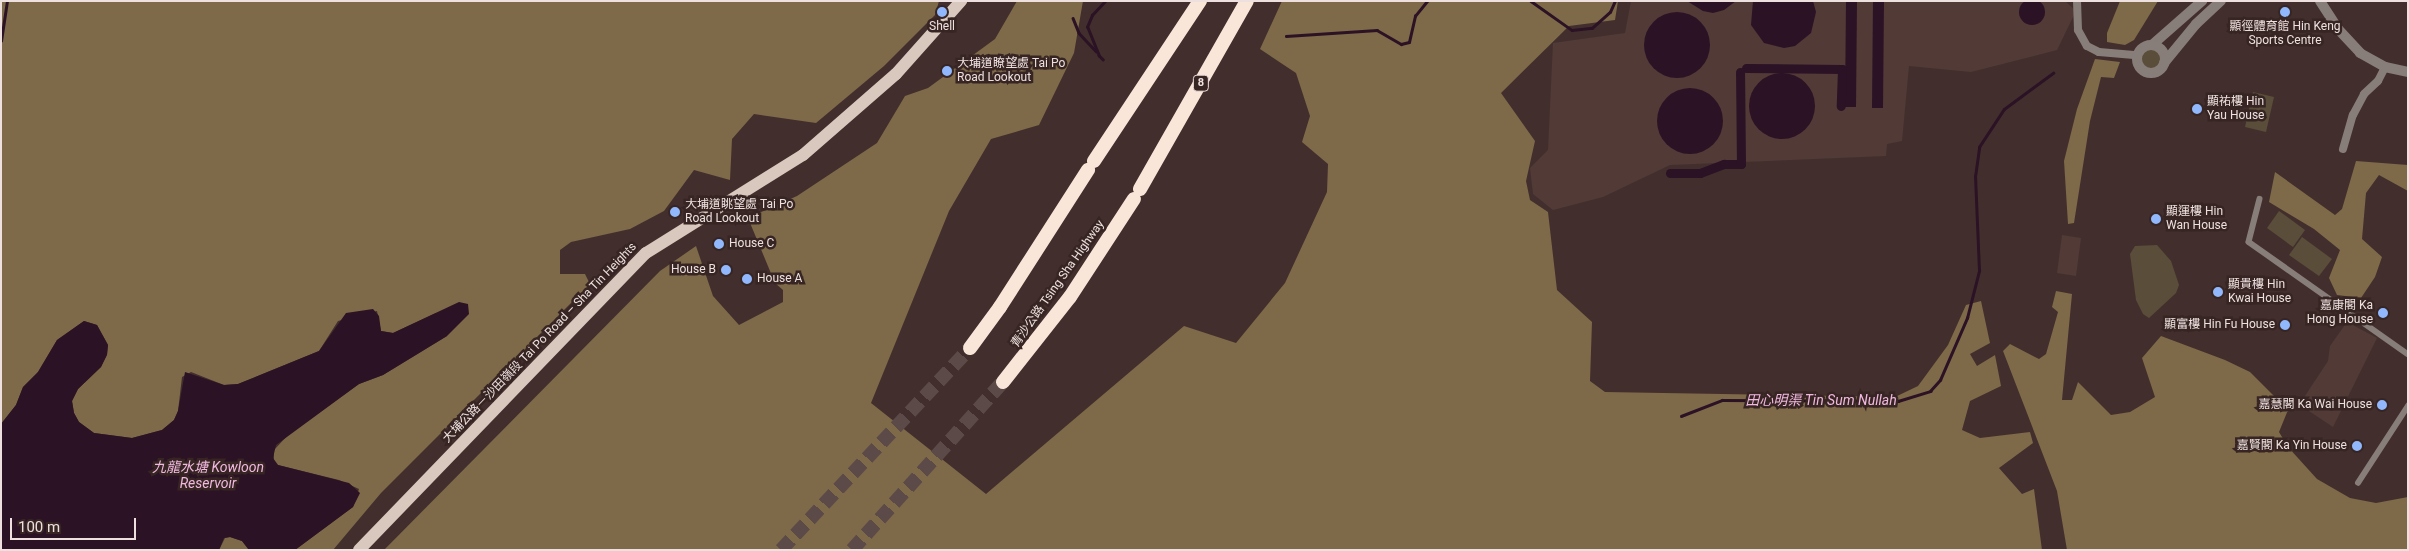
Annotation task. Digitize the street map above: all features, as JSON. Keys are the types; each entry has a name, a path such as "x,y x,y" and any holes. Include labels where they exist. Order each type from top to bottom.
{"highway":[{"path":"970,348 1000,307 1091,165 1200,1"},
{"name":"青沙公路 Tsing Sha Highway","path":"1003,382 1070,297 1137,194 1247,1"}],"main road":[{"name":"大埔公路－沙田嶺段 Tai Po Road – Sha Tin Heights","path":"359,550 646,253 803,155 896,74 961,1"}],"street":[{"path":"2078,1 2081,39 2099,52 2137,55"},
{"path":"2202,1 2152,45 2142,48 2137,55 2138,64 2149,72 2158,71 2184,37 2221,1"},
{"path":"2320,1 2348,43 2385,67 2408,72"},
{"path":"2152,45 2160,49 2164,63"},
{"path":"2343,149 2364,94 2378,81 2385,67"},
{"path":"2260,198 2249,242 2408,354"},
{"path":"2358,483 2408,406"}],"shaded area":[{"path":"1,1 939,1 935,15 884,66 816,123 754,114 732,139 730,180 694,170 664,211 630,229 571,242 560,250 560,274 585,274 590,284 381,493 333,550 295,550 353,507 359,489 339,480 278,465 274,462 274,450 288,435 359,384 383,375 447,336 436,313 393,333 381,331 377,311 338,321 319,351 238,384 224,385 191,372 182,377 178,411 174,420 162,430 132,438 94,433 79,422 74,413 72,401 78,389 101,367 107,354 108,345 97,325 84,321 57,340 38,372 23,387 16,405 1,424"},
{"path":"1017,1 1083,1 1074,53 1039,125 991,139 949,211 871,403 986,494 1184,326 1236,343 1285,283 1327,192 1328,164 1302,142 1310,116 1296,73 1260,49 1282,1 1618,1 1615,20 1569,26 1501,93 1535,141 1526,181 1530,200 1548,212 1557,290 1592,322 1590,381 1605,392 1895,397 1918,386 1948,345 1966,305 1981,301 1990,343 1970,354 1977,366 1995,355 2001,386 1970,401 1962,430 1980,438 2030,432 2033,443 1999,468 2022,494 2034,489 2042,550 384,550 660,271 696,246 713,296 739,325 783,302 783,290 775,283 748,218 797,196 877,143 905,96 928,88 995,39"},
{"path":"1631,1 2065,1 2076,11 2057,50 1971,72 1909,66 1902,141 1887,144 1886,156 1670,165 1603,197 1553,210 1533,194 1530,168 1548,150 1553,43 1625,33"},
{"path":"2120,1 2158,1 2134,40 2125,45 2107,42 2107,33"},
{"path":"2150,47 2159,50 2162,59 2159,68 2150,71 2141,68 2138,59 2141,50"},
{"path":"2095,59 2120,62 2114,78 2101,77 2090,121 2074,223 2068,224 2064,161 2077,109"},
{"path":"2253,92 2274,97 2266,132 2245,127"},
{"path":"2356,161 2408,165 2408,191 2379,175 2366,193 2362,239 2382,257 2375,277 2361,298 2337,295 2329,278 2340,250 2314,229 2269,202 2275,172 2335,215 2342,209"},
{"path":"2279,211 2305,230 2293,247 2267,228"},
{"path":"2062,235 2081,238 2076,276 2057,273"},
{"path":"2302,237 2332,259 2319,276 2289,255"},
{"path":"2157,245 2171,261 2179,285 2176,293 2149,318 2143,314 2136,300 2130,254 2135,246"},
{"path":"2056,291 2072,294 2062,400 2072,400 2078,382 2111,415 2130,412 2155,397 2142,358 2161,336 2225,360 2250,372 2288,410 2279,432 2288,447 2317,479 2350,498 2376,503 2408,497 2408,550 2067,550 2057,491 2003,351 2010,344 2039,359 2046,354 2058,312 2052,307"},
{"path":"2347,322 2377,338 2333,427 2306,409 2303,399 2328,361 2330,346"},
{"path":"230,537 242,541 249,550 219,550 225,538"}],"water":[{"path":"2032,-1 2042,2 2045,12 2042,22 2032,25 2022,22 2019,12 2022,2"},
{"path":"1687,1 1736,1 1724,10 1713,13 1703,11"},
{"path":"1753,1 1813,1 1816,12 1811,33 1795,46 1784,48 1764,43 1751,25"},
{"path":"1846,1 1857,1 1856,107 1845,107"},
{"path":"1873,1 1884,1 1883,108 1872,108"},
{"path":"1677,12 1690,15 1700,22 1707,32 1710,45 1707,58 1700,68 1690,75 1677,78 1664,75 1654,68 1647,58 1644,45 1647,32 1654,22 1664,15"},
{"path":"1782,73 1795,76 1805,83 1812,93 1815,106 1812,119 1805,129 1795,136 1782,139 1769,136 1759,129 1752,119 1749,106 1752,93 1759,83 1769,76"},
{"path":"1690,88 1703,91 1713,98 1720,108 1723,121 1720,134 1713,144 1703,151 1690,154 1677,151 1667,144 1660,134 1657,121 1660,108 1667,98 1677,91"},
{"name":"九龍水塘 Kowloon Reservoir","path":"459,302 468,304 469,314 447,336 383,375 359,384 276,445 273,458 278,465 349,483 360,493 353,507 295,550 249,550 242,541 230,537 224,538 219,550 1,550 1,424 16,405 23,387 38,372 57,340 84,321 97,325 108,345 107,355 101,367 78,389 72,401 74,413 79,422 94,433 132,438 162,430 174,420 178,411 185,372 224,385 238,384 319,351 346,313 373,309 379,316 381,331 393,333"}],"waterway":[{"path":"1,41 7,1"},
{"path":"1103,60 1099,56 1087,27 1092,15 1105,1"},
{"path":"1286,36 1377,30 1401,44 1409,42 1415,16 1427,1"},
{"path":"1531,1 1572,30 1592,28 1610,12 1615,1"},
{"path":"1073,18 1079,33 1096,51"},
{"path":"1746,68 1842,69 1841,106"},
{"path":"1670,173 1700,173 1724,164 1741,164 1740,72"},
{"name":"田心明渠 Tin Sum Nullah","path":"1681,416 1722,400 1898,401 1930,391 1940,380 1967,318 1979,271 1975,177 1979,147 2004,109 2053,73"}],"tunnel":[{"path":"781,550 970,348"},
{"path":"852,550 1003,382"}],"place":[{"name":"Shell","path":"942,12"},
{"name":"顯徑體育館 Hin Keng Sports Centre","path":"2285,12"},
{"name":"大埔道瞭望處 Tai Po Road Lookout","path":"947,71"},
{"name":"顯祐樓 Hin Yau House","path":"2197,109"},
{"name":"大埔道眺望處 Tai Po Road Lookout","path":"675,212"},
{"name":"顯運樓 Hin Wan House","path":"2156,219"},
{"name":"House C","path":"719,244"},
{"name":"House B","path":"726,270"},
{"name":"House A","path":"747,279"},
{"name":"顯貴樓 Hin Kwai House","path":"2218,292"},
{"name":"嘉康閣 Ka Hong House","path":"2383,313"},
{"name":"顯富樓 Hin Fu House","path":"2285,325"},
{"name":"嘉慧閣 Ka Wai House","path":"2382,405"},
{"name":"嘉賢閣 Ka Yin House","path":"2357,446"}]}
